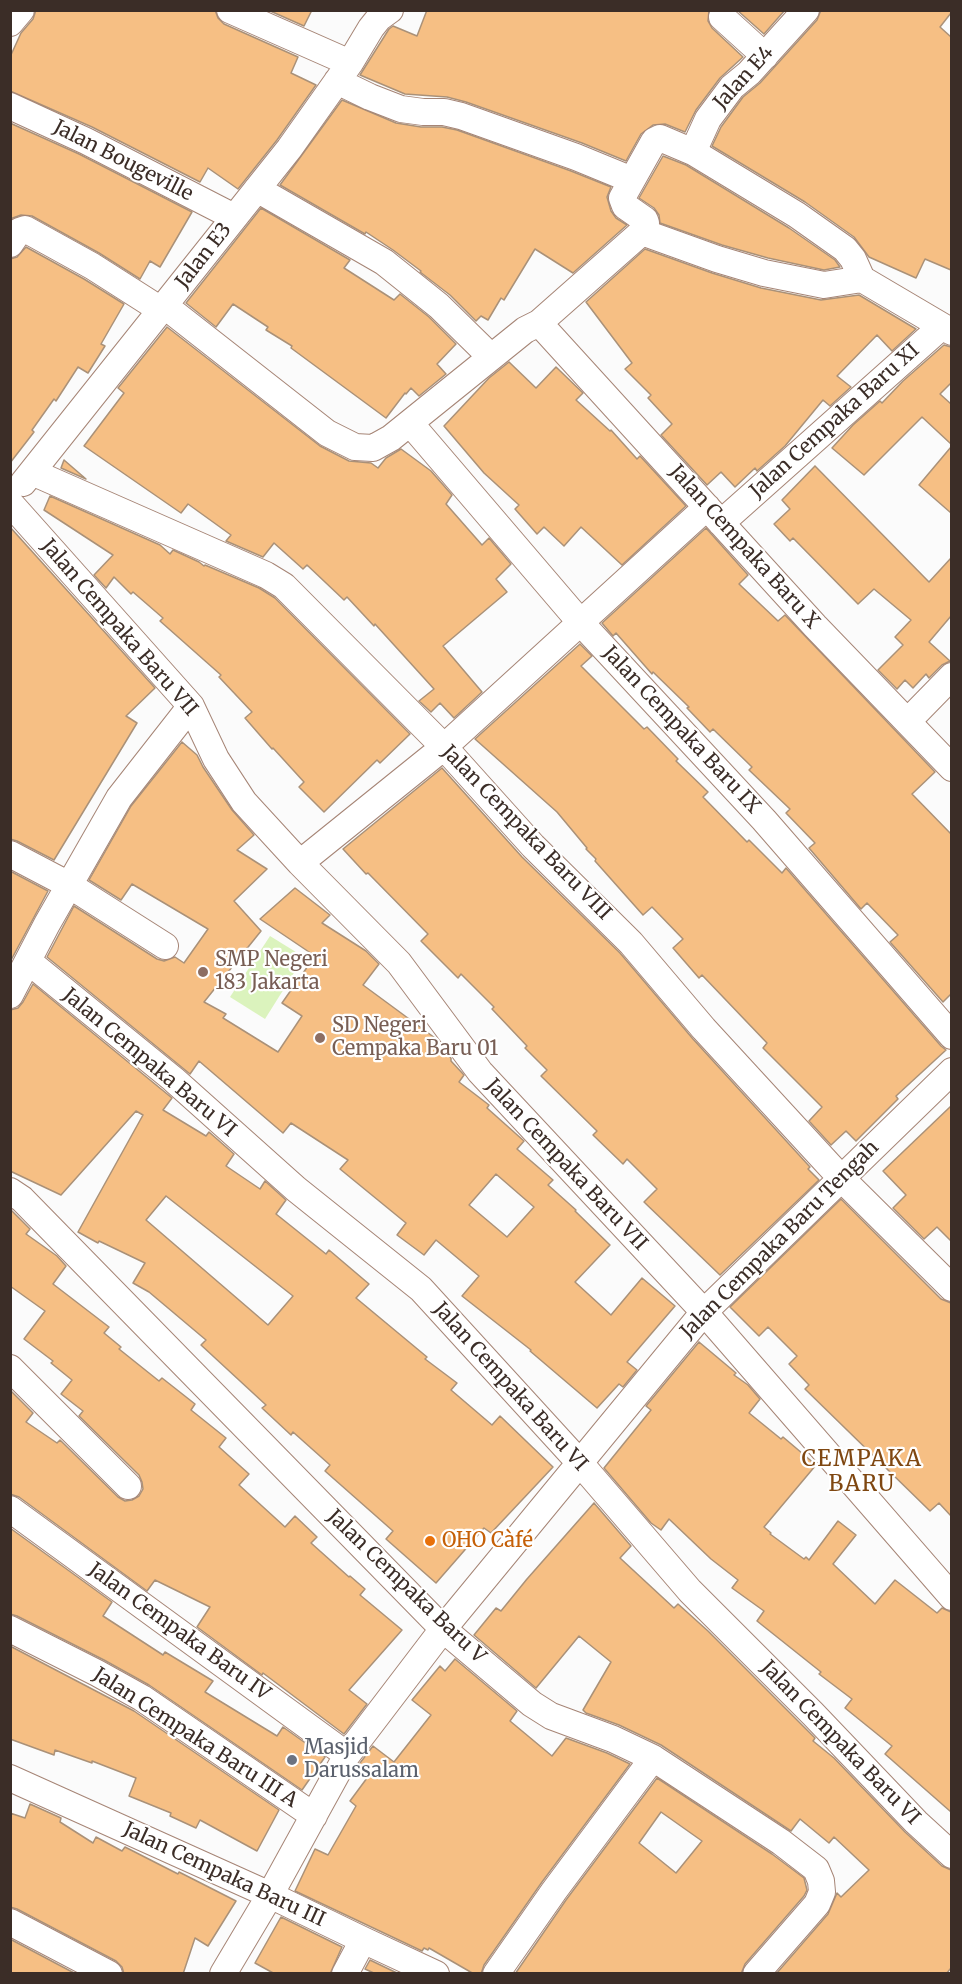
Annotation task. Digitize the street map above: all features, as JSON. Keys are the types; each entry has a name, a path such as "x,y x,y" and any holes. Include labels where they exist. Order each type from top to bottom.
{"street":[{"path":"10,23 21,10"},
{"path":"230,10 343,72 370,97 401,109 444,112 461,116 576,157 632,180"},
{"name":"Jalan E3","path":"10,498 289,149 375,23 390,10"},
{"name":"Jalan E4","path":"693,152 708,119 732,87 749,73 806,10"},
{"path":"722,17 765,56"},
{"name":"Jalan Bougeville","path":"10,106 86,141 234,218"},
{"path":"10,244 21,229 25,229 92,266 163,308 327,433 355,447 373,448 381,445 525,330 539,323 642,232 645,220 624,206 622,198 657,138 693,152 797,215 845,249 853,259 862,279 946,329"},
{"path":"257,189 384,262 439,306 491,357"},
{"path":"642,232 764,273 824,285 862,279"},
{"name":"Jalan Cempaka Baru X","path":"539,323 815,626 909,721 951,768"},
{"name":"Jalan Cempaka Baru XI","path":"300,863 444,747 581,622 946,329"},
{"name":"Jalan Cempaka Baru IX","path":"410,423 581,622 764,820 951,1036"},
{"name":"Jalan Cempaka Baru VIII","path":"32,472 284,586 444,747 533,846 631,943 704,1029 841,1178 951,1288"},
{"name":"Jalan Cempaka Baru VII","path":"10,503 191,706 216,759 244,802 300,863 399,963 480,1072 704,1312 951,1597"},
{"path":"909,721 951,676"},
{"path":"17,977 119,798 191,706"},
{"path":"10,854 69,885 165,946"},
{"name":"Jalan Cempaka Baru VI","path":"17,977 173,1078 296,1189 421,1289 580,1464 690,1590 951,1855"},
{"name":"Jalan Cempaka Baru Tengah","path":"223,1974 347,1755 443,1629 704,1312 951,1071"},
{"name":"Jalan Cempaka Baru V","path":"10,1191 22,1199 56,1233 443,1629 541,1710 653,1758 781,1842 816,1869 821,1881 822,1892 817,1904 756,1974"},
{"path":"10,1368 128,1486"},
{"name":"Jalan Cempaka Baru IV","path":"10,1509 347,1755"},
{"name":"Jalan Cempaka Baru III A","path":"10,1629 142,1698 314,1816"},
{"path":"496,1974 541,1909 653,1758"},
{"name":"Jalan Cempaka Baru III","path":"10,1778 270,1894 436,1974"},
{"path":"10,1922 109,1974"},
{"path":"345,1974 363,1940"}],"green space":[{"path":"270,936 304,957 265,1019 230,997"}],"building":[{"path":"36,10 215,10 218,18 224,24 298,57 291,73 316,85 277,140 238,189 208,168 200,182 92,127 10,91 10,57 21,33 33,19"},
{"path":"268,10 312,10 304,26"},
{"path":"427,10 709,10 708,21 712,28 743,57 720,78 696,110 685,132 665,124 653,125 641,134 626,161 466,102 447,97 405,94 360,75 389,29 393,26 417,36"},
{"path":"737,10 785,10 764,34"},
{"path":"821,10 951,10 940,27 951,37 951,270 925,259 916,278 869,257 854,237 805,202 712,146 721,127 743,97 760,83 817,20"},
{"path":"342,100 396,123 457,130 611,187 607,197 611,211 616,218 627,225 573,273 535,249 504,300 501,298 488,320 481,316 476,321 450,295 393,250 366,232 365,234 280,185"},
{"path":"10,123 79,154 192,212 160,267 150,261 140,279 32,216 21,215 10,219"},
{"path":"663,156 686,165 789,228 835,260 840,267 824,270 768,258 722,245 660,223 659,215 654,208 639,198"},
{"path":"261,208 350,260 344,268 394,300 400,294 429,317 456,344 437,364 446,374 419,396 411,388 386,418 291,348 292,346 266,330 268,327 233,304 216,327 186,303"},
{"path":"26,247 124,304 101,344 105,346 88,373 78,367 10,463 10,259 17,257"},
{"path":"645,249 761,288 821,300 859,295 916,329 892,351 877,335 837,376 851,387 830,406 823,400 785,446 757,471 755,468 735,487 721,472 707,485 661,435 672,424 648,398 651,395 625,369 632,363 586,302"},
{"path":"167,327 320,446 349,461 371,463 378,468 386,458 401,449 431,471 452,495 446,504 482,545 489,538 511,564 496,579 507,592 443,646 482,692 454,718 440,703 431,712 419,701 434,689 375,624 374,626 347,597 344,600 307,565 303,569 274,543 263,557 226,541 231,535 188,504 181,513 84,446 124,393 118,388"},
{"path":"944,345 951,347 951,383 940,394 951,404 951,444 922,417 864,475 832,448 853,425 880,401 882,403"},
{"path":"509,362 536,388 556,367 583,393 576,400 611,430 637,459 640,456 686,506 622,565 581,527 564,546 544,527 537,534 515,509 519,505 484,473 444,426 489,378"},
{"path":"951,447 951,513 919,485"},
{"path":"64,460 86,479 61,468"},
{"path":"815,466 929,582 951,558 951,616 929,642 950,661 942,665 929,678 926,674 913,688 905,680 897,689 878,670 903,645 895,637 911,620 874,589 858,604 793,538 790,541 774,524 790,509 782,500"},
{"path":"50,496 160,545 170,554 173,550 204,566 259,588 275,598 410,734 380,763 377,760 324,812 299,787 304,782 245,718 252,712 219,677 221,675 160,621 163,618 133,592 131,594 114,577 106,588 94,575 113,555 44,510"},
{"path":"10,527 155,688 126,716 137,723 54,860 10,839"},
{"path":"706,528 748,575 739,584 778,621 785,615 935,772 912,794 951,834 951,994 943,1002 890,942 898,935 867,903 861,909 809,848 815,843 786,813 790,809 749,770 752,767 713,729 710,732 687,708 689,707 653,672 652,674 616,633 613,636 602,623"},
{"path":"580,644 592,656 581,666 644,729 647,727 678,759 676,761 708,792 703,797 747,842 749,840 782,873 786,868 946,1050 896,1096 898,1099 856,1141 846,1131 831,1145 809,1121 822,1107 763,1048 767,1043 702,975 699,978 673,948 683,939 652,907 643,915 595,861 596,859 557,812 475,739"},
{"path":"182,742 197,755 232,810 254,835 237,850 267,869 234,901 261,931 204,1002 226,1014 223,1018 278,1052 302,1016 282,1003 315,956 260,919 295,888 330,915 322,923 366,951 379,964 363,985 435,1038 431,1044 451,1058 451,1061 464,1075 459,1082 489,1105 487,1108 524,1141 517,1149 553,1180 548,1185 610,1245 575,1282 611,1315 642,1278 675,1306 627,1362 637,1370 623,1387 619,1384 597,1408 531,1350 462,1296 479,1276 436,1240 424,1255 397,1235 406,1223 340,1169 348,1160 291,1123 283,1133 199,1061 190,1074 47,957 74,906 157,959 164,961 175,957 184,963 208,929 132,884 121,900 89,880 131,806","holes":["496,1174 534,1207 507,1237 469,1205"]},
{"path":"442,768 522,857 620,953 693,1039 810,1167 808,1169 819,1180 720,1275 644,1202 657,1189 627,1159 623,1164 593,1135 597,1131 541,1076 547,1070 492,1009 494,1007 461,974 458,978 421,941 428,934 343,849"},
{"path":"10,871 48,891 10,962"},
{"path":"33,984 172,1098 163,1110 206,1136 209,1132 234,1154 226,1166 260,1189 265,1181 286,1200 276,1214 326,1254 329,1250 369,1284 356,1298 427,1357 425,1359 457,1383 451,1390 492,1425 500,1416 553,1467 491,1533 484,1528 436,1583 386,1539 393,1531 325,1471 330,1465 293,1432 291,1435 262,1408 266,1405 201,1345 206,1340 149,1292 133,1283 145,1263 78,1232 143,1115 136,1111 61,1195 10,1171 10,1010 18,1008","holes":["166,1196 293,1296 268,1325 146,1220"]},
{"path":"951,1106 951,1241 937,1227 924,1239 893,1208 906,1195 883,1171"},
{"path":"841,1199 941,1299 951,1303 951,1516 939,1503 930,1511 805,1389 809,1385 789,1364 797,1356 768,1327 759,1336 730,1307"},
{"path":"10,1209 30,1229 26,1234 57,1256 66,1266 53,1284 109,1327 104,1333 121,1347 119,1349 159,1381 162,1378 195,1404 191,1410 226,1438 219,1447 249,1474 239,1485 285,1527 295,1516 317,1537 311,1543 365,1589 360,1595 402,1630 349,1690 367,1704 344,1734 197,1627 210,1607 155,1580 147,1591 19,1497 10,1494 10,1390 33,1413 26,1422 57,1443 60,1440 118,1497 125,1501 132,1500 139,1496 143,1489 139,1475 79,1416 83,1411 61,1394 72,1380 51,1363 53,1361 24,1339 45,1311 10,1286"},
{"path":"699,1342 736,1373 734,1375 748,1385 760,1399 749,1413 781,1439 783,1437 816,1465 764,1527 770,1534 804,1559 806,1557 809,1560 838,1521 856,1535 833,1564 875,1604 895,1580 937,1613 942,1608 951,1612 951,1812 885,1754 892,1746 845,1708 852,1699 757,1621 764,1611 732,1588 738,1580 711,1559 669,1519 661,1530 651,1523 604,1468 651,1410 646,1406"},
{"path":"594,1503 631,1546 620,1558 674,1608 678,1604 708,1631 815,1738 813,1741 834,1758 905,1832 942,1866 951,1870 951,1968 946,1974 776,1974 828,1914 837,1893 841,1897 869,1870 834,1837 829,1843 800,1819 791,1831 661,1745 619,1725 586,1713 583,1710 611,1662 579,1636 536,1688 474,1635 496,1608 501,1611"},
{"path":"10,1528 112,1602 103,1616 163,1655 165,1652 213,1681 205,1692 277,1736 283,1727 325,1757 302,1790 149,1685 10,1614"},
{"path":"10,1646 134,1711 279,1810 257,1851 200,1820 196,1828 170,1816 171,1813 129,1796 136,1778 92,1761 92,1763 55,1750 54,1755 10,1739"},
{"path":"455,1659 517,1711 510,1721 552,1756 566,1738 630,1764 542,1882 484,1965 481,1974 474,1974 429,1948 428,1950 424,1948 422,1951 295,1891 315,1849 328,1855 356,1806 350,1801 370,1774 358,1765 373,1746 394,1762 431,1715 412,1700 440,1666 445,1671"},
{"path":"657,1778 772,1854 804,1878 807,1890 745,1964 741,1974 515,1974 566,1900","holes":["661,1812 702,1841 676,1873 639,1843"]},
{"path":"30,1804 61,1818 60,1822 93,1843 96,1837 122,1851 125,1847 236,1901 208,1946 195,1938 183,1974 124,1974 122,1967 116,1961 10,1907 10,1813 25,1818"},
{"path":"281,1917 342,1947 330,1974 275,1974 255,1963"},
{"path":"10,1939 76,1974 10,1974"},
{"path":"370,1960 399,1974 376,1974 365,1969"}],"place":[{"name":"SMP Negeri 183 Jakarta","path":"203,972"},
{"name":"SD Negeri Cempaka Baru 01","path":"320,1038"},
{"name":"OHO Càfé","path":"430,1541"},
{"name":"Masjid Darussalam","path":"292,1760"}],"district":[{"name":"CEMPAKA BARU","path":"862,1472"}]}
